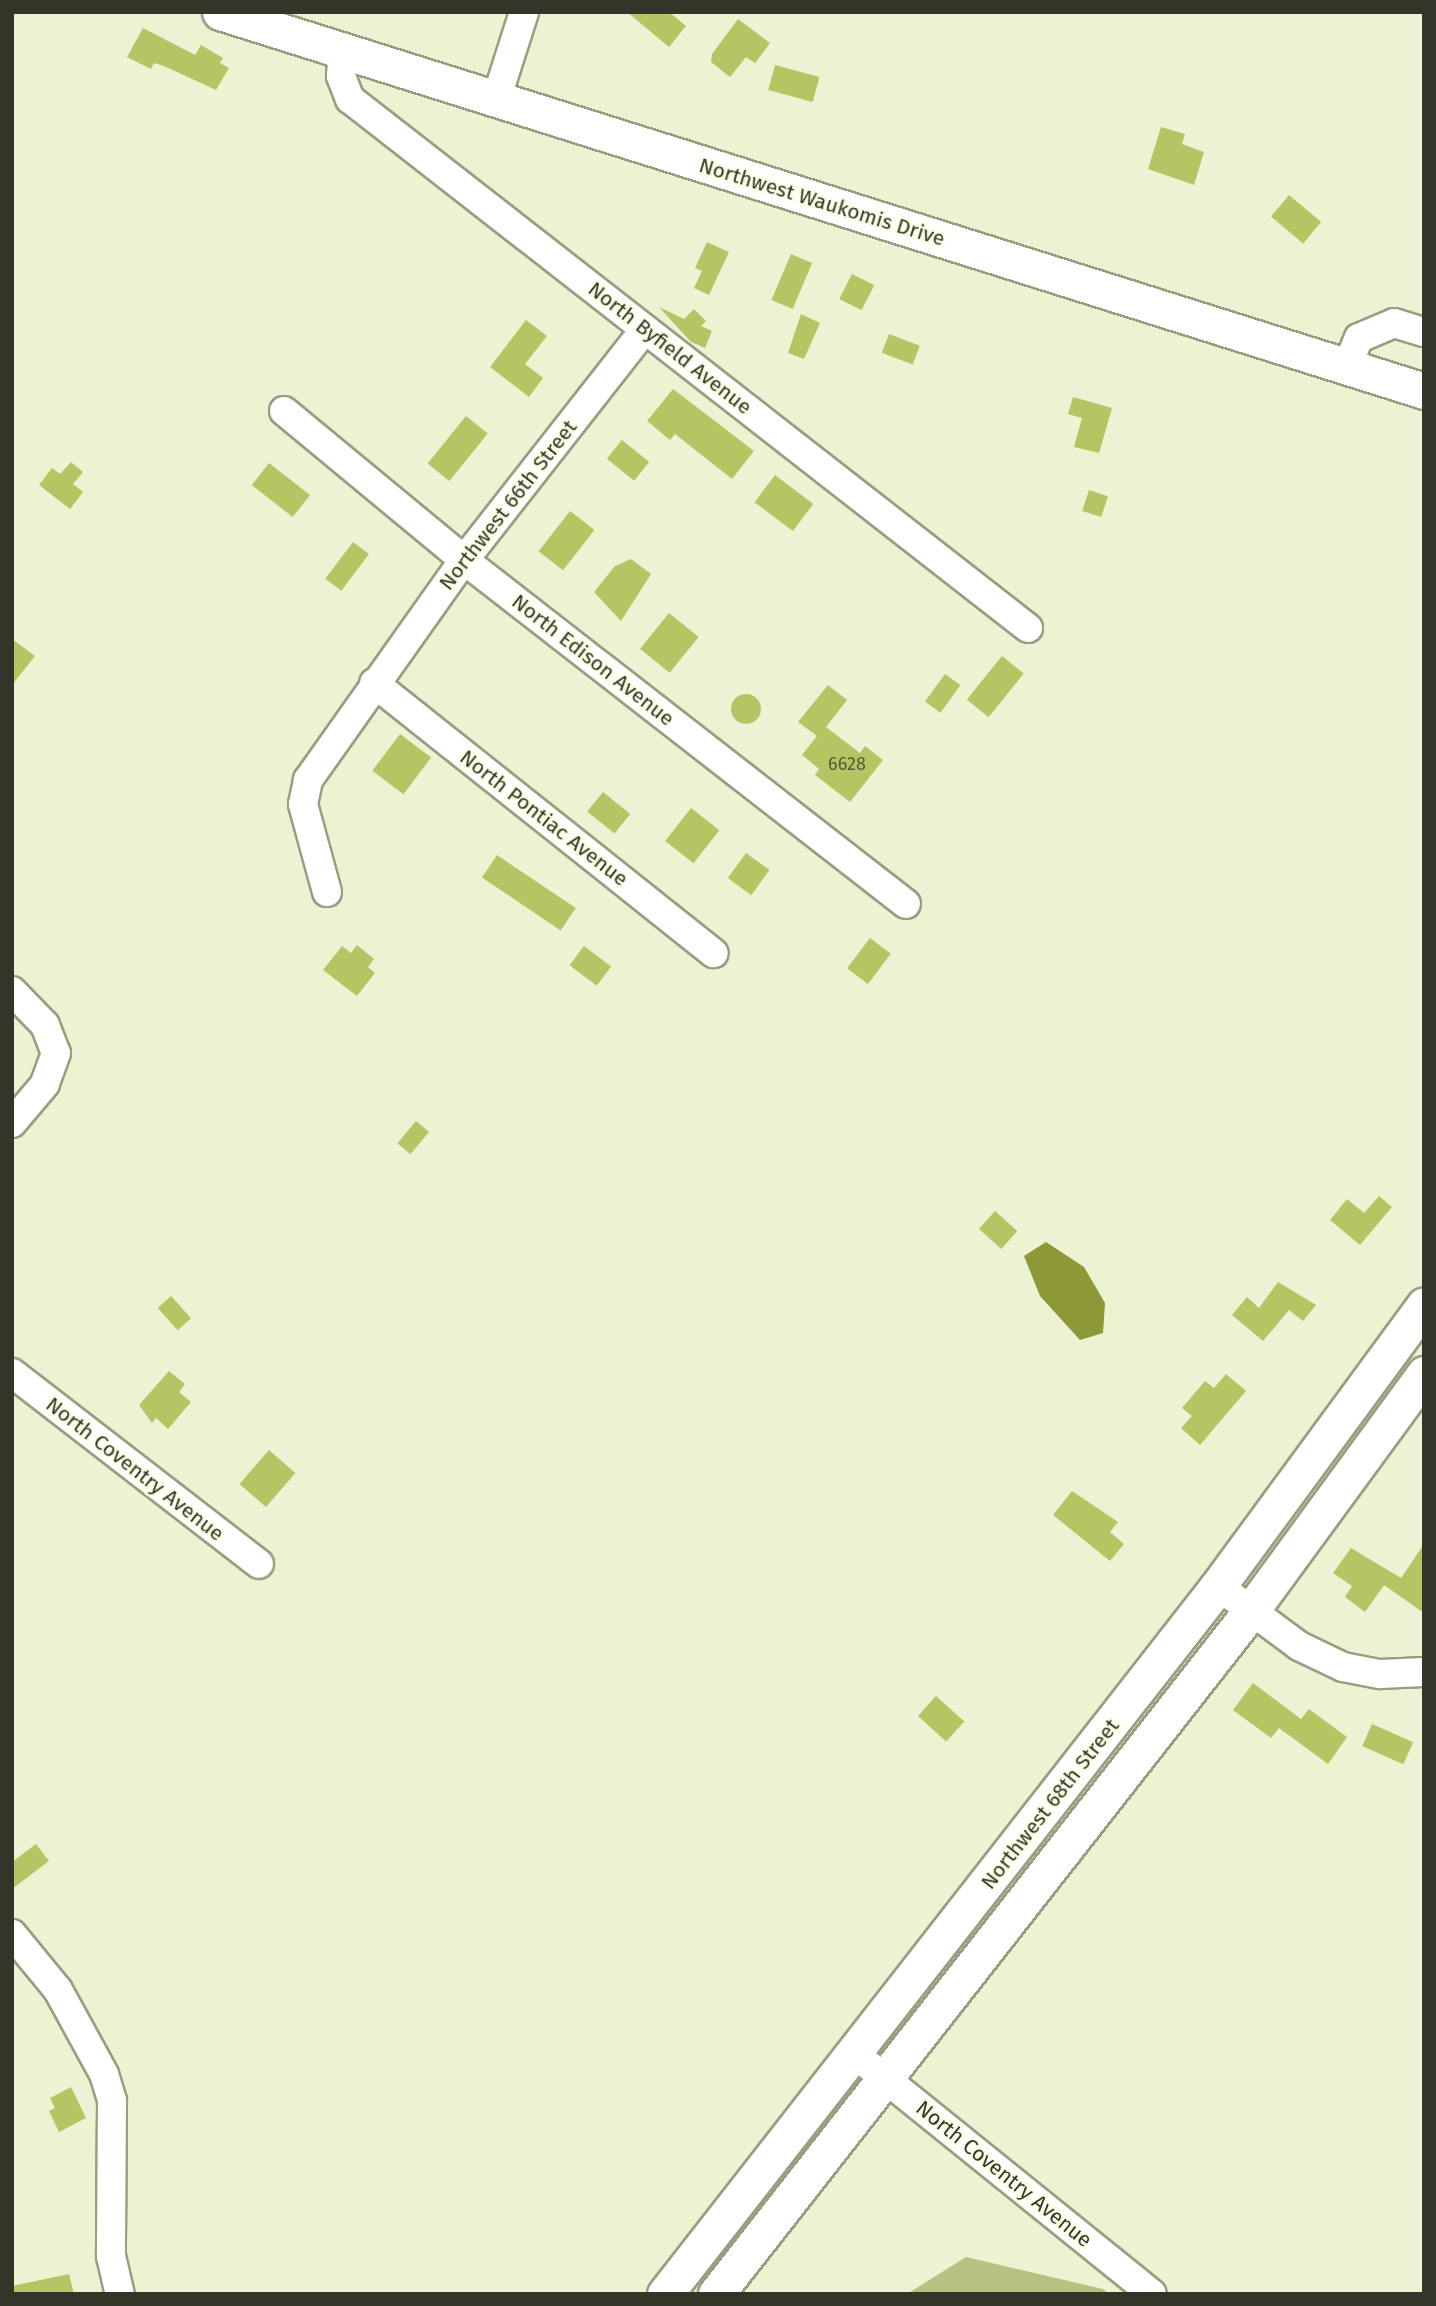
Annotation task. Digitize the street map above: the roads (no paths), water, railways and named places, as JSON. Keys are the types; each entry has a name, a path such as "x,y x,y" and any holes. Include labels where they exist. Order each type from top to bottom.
{"main road":[{"name":"Northwest Waukomis Drive","path":"219,12 1424,391"},
{"name":"Northwest 68th Street","path":"665,2294 856,2055 1218,1586 1424,1306"},
{"name":"Northwest 68th Street","path":"716,2294 1250,1612 1424,1374"}],"street":[{"path":"496,100 524,12"},
{"name":"North Byfield Avenue","path":"343,52 341,76 350,99 1028,628"},
{"path":"1348,367 1359,338 1394,323 1424,332"},
{"name":"Northwest 66th Street","path":"327,892 303,804 308,780 374,683 464,560 645,329"},
{"name":"North Edison Avenue","path":"284,411 464,560 906,904"},
{"name":"North Pontiac Avenue","path":"374,683 714,953"},
{"path":"12,990 45,1025 56,1053 45,1084 12,1123"},
{"name":"North Coventry Avenue","path":"12,1373 259,1564"},
{"path":"1218,1586 1299,1646 1343,1667 1380,1674 1424,1672"},
{"path":"12,1934 58,1990 104,2074 112,2101 111,2256 120,2294"},
{"name":"North Coventry Avenue","path":"856,2055 1152,2294"}]}
